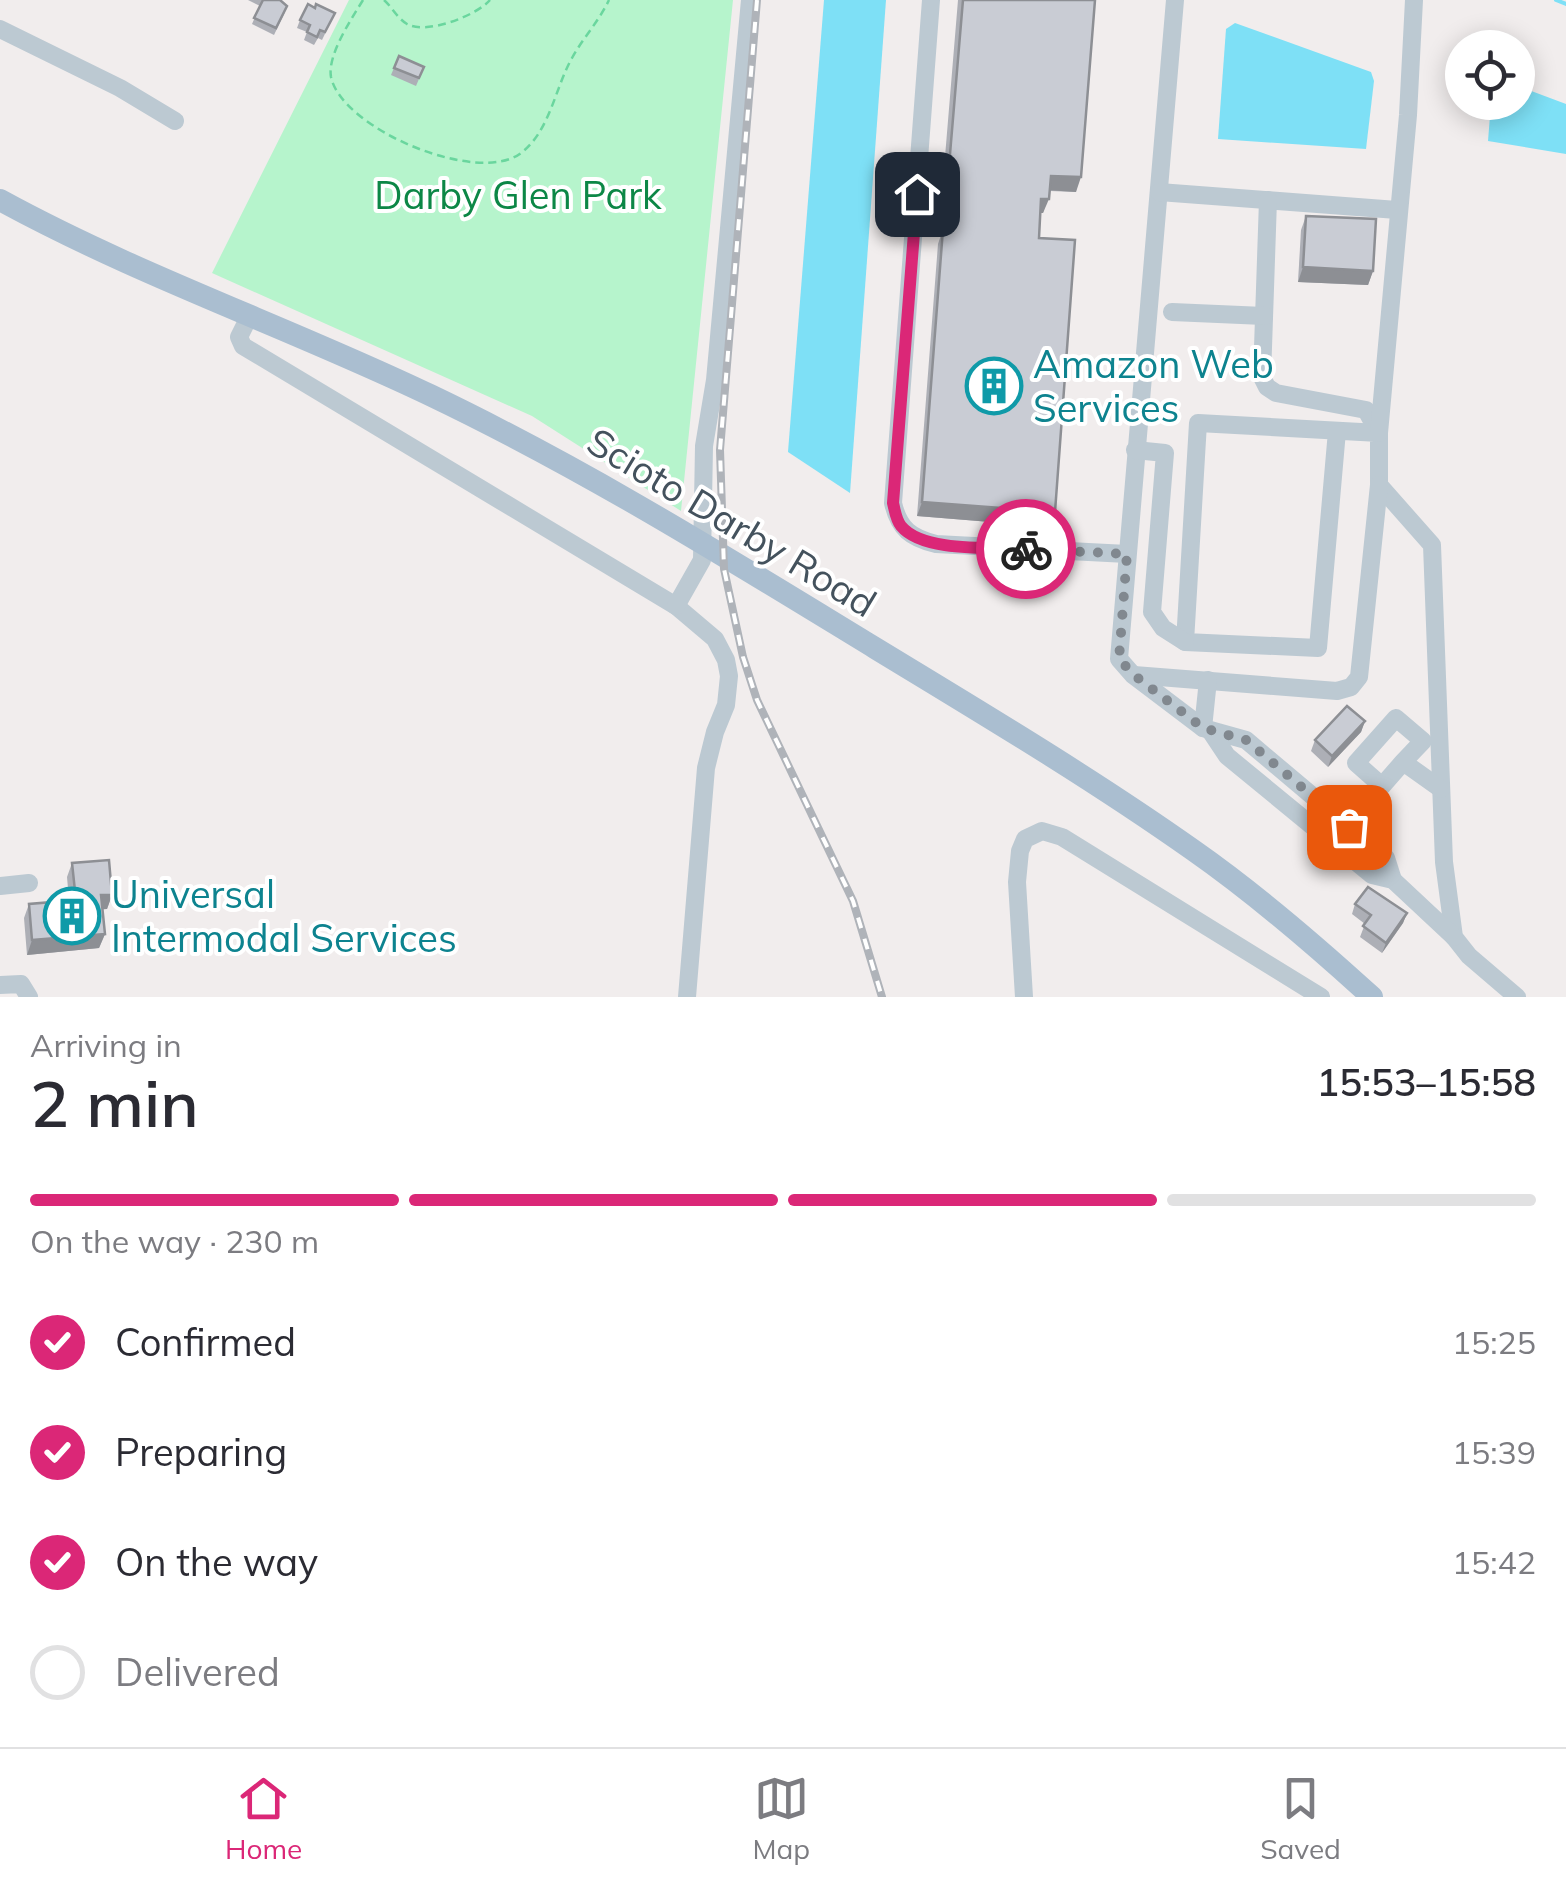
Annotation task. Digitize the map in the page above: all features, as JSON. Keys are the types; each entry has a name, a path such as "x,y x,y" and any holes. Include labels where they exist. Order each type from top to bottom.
{"main road":[{"name":"Scioto Darby Road","path":"0,200 98,250 426,394 530,444 671,524 956,698 1192,849 1261,900 1358,993"}],"street":[{"path":"676,606 702,560 704,446 717,362 750,0"},
{"path":"931,0 893,503 898,524 916,539 936,544 1127,554"},
{"path":"1175,0 1119,659 1134,675 1207,730 1227,756 1372,875 1393,880 1517,997"},
{"path":"1134,675 1337,691 1351,687 1359,678 1380,485 1379,433 1408,115 1414,0"},
{"path":"0,28 120,88 175,121"},
{"path":"1159,192 1397,210"},
{"path":"1268,200 1262,378 1276,393 1366,410 1379,433"},
{"path":"1172,312 1264,316"},
{"path":"249,316 239,336 243,346 676,606 715,639 729,676 726,705 714,732 706,768 687,997"},
{"path":"1186,642 1198,423 1379,433"},
{"path":"1135,450 1166,452 1152,612 1162,628 1186,642 1318,648 1337,432"},
{"path":"1380,485 1432,545 1444,862 1454,937"},
{"path":"1207,730 1208,680"},
{"path":"1403,762 1441,790"},
{"path":"1024,997 1018,866 1025,840 1042,831 1062,837 1321,997"},
{"path":"0,886 29,883"},
{"path":"0,985 21,984 29,997"}],"path":[{"path":"361,0 332,61 331,76 336,89 364,118 395,137 470,164 509,159 534,140 572,57 609,0"},
{"path":"384,0 405,22 420,27 470,16 490,0"}],"green space":[{"name":"Darby Glen Park","path":"349,0 733,0 681,511 532,416 212,273"}],"water":[{"path":"824,0 886,0 850,493 788,452"},
{"path":"1235,23 1371,72 1374,81 1366,149 1218,139 1226,29"},
{"path":"1535,92 1566,104 1566,154 1488,141 1490,120 1535,120"}],"building":[{"path":"263,0 280,0 287,6 276,28 254,18"},
{"name":"Amazon Web Services","path":"963,0 1095,0 1081,177 1051,176 1049,199 1041,199 1039,238 1075,240 1055,512 922,502 943,229 951,232 954,168 949,166"},
{"path":"308,4 335,13 325,32 320,30 317,37 307,32 310,25 300,20"},
{"path":"399,56 424,67 419,78 394,68"},
{"path":"1306,216 1376,219 1373,271 1303,267"},
{"path":"1347,706 1365,721 1332,756 1315,740"},
{"name":"Universal Intermodal Services","path":"109,860 112,895 101,895 105,934 32,940 29,904 76,900 72,863"},
{"path":"1368,887 1407,913 1386,943 1363,926 1371,915 1355,904"}],"waterway":[{"path":"1556,0 1566,4"}],"railway":[{"path":"757,0 720,450 724,569 743,657 757,700 853,901 882,997"}],"way so far":[{"path":"1026,549 1127,554 1119,659 1203,728 1246,740 1349,827"}],"place":[{"name":"Amazon Web Services","path":"994,386"},
{"name":"Universal Intermodal Services","path":"72,916"}],"route":[{"path":"917,194 893,503 898,524 916,539 936,544 1026,549"}]}
